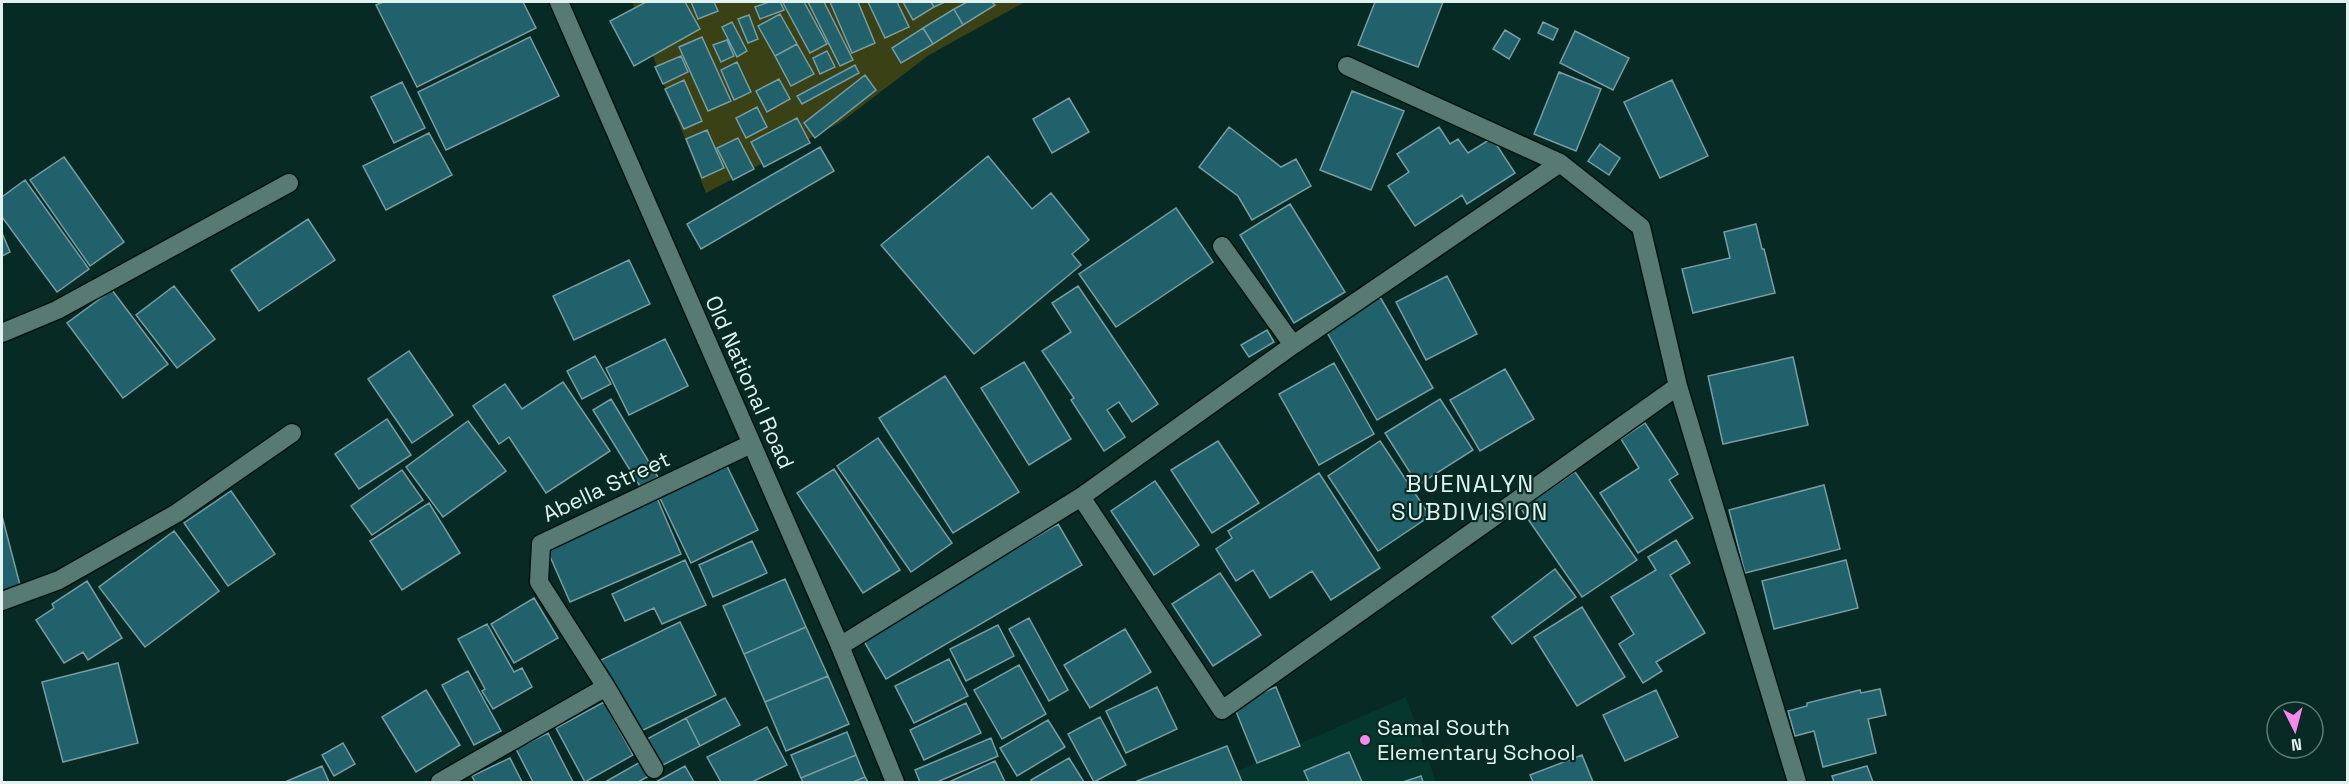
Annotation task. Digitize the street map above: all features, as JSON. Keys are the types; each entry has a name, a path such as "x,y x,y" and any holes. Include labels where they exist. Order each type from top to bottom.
{"street":[{"name":"Old National Road","path":"559,2 840,646 895,783"},
{"path":"1347,66 1560,164 1641,227 1678,386 1797,783"},
{"path":"840,646 1081,497 1293,345 1560,164"},
{"path":"2,333 57,310 289,183"},
{"path":"1222,246 1293,345"},
{"path":"1081,497 1222,710 1678,386"},
{"path":"2,601 59,580 177,513 292,433"},
{"name":"Abella Street","path":"606,687 539,582 542,544 751,444"},
{"path":"440,783 606,687 654,769"}],"shaded area":[{"name":"Samal South Elementary School","path":"1406,697 1436,782 1213,782"}],"green space":[{"path":"632,2 1025,2 929,55 841,122 706,193"}],"building":[{"path":"383,2 523,2 536,28 417,87 376,5"},
{"path":"646,2 685,2 700,29 634,66 610,21"},
{"path":"691,2 714,2 718,11 698,19"},
{"path":"769,2 780,2 784,10 760,19 755,7"},
{"path":"804,2 827,44 810,53 783,3"},
{"path":"808,2 824,2 853,60 840,66"},
{"path":"830,2 858,2 875,43 852,53"},
{"path":"868,2 897,2 909,27 885,38"},
{"path":"903,2 931,2 934,7 913,20"},
{"path":"931,2 945,2 934,7"},
{"path":"967,2 992,2 995,5 963,25 954,9"},
{"path":"1375,2 1443,2 1418,67 1358,45"},
{"path":"954,9 963,25 933,44 923,28"},
{"path":"780,14 797,44 775,56 758,26"},
{"path":"749,15 758,39 748,43 738,19"},
{"path":"732,22 747,51 737,57 722,27"},
{"path":"1543,22 1558,29 1553,40 1538,33"},
{"path":"923,28 933,44 901,63 892,48"},
{"path":"1505,30 1520,39 1509,59 1493,49"},
{"path":"1575,31 1629,58 1613,90 1560,63"},
{"path":"530,37 559,96 446,150 418,92"},
{"path":"702,37 731,101 708,111 679,47"},
{"path":"727,40 734,56 721,62 713,45"},
{"path":"797,44 814,74 791,86 775,56"},
{"path":"827,51 835,67 820,74 813,58"},
{"path":"681,56 688,72 663,84 655,67"},
{"path":"737,62 751,92 734,100 721,70"},
{"path":"855,65 859,73 802,104 797,96"},
{"path":"1559,72 1601,89 1576,151 1534,134"},
{"path":"865,75 876,90 815,138 804,123"},
{"path":"779,79 790,99 767,112 756,91"},
{"path":"684,80 702,121 684,129 665,89"},
{"path":"1672,80 1708,156 1660,178 1624,102"},
{"path":"402,82 425,128 394,143 371,97"},
{"path":"1352,91 1404,111 1371,190 1320,170"},
{"path":"1069,98 1089,132 1052,153 1033,119"},
{"path":"757,107 767,127 746,138 736,118"},
{"path":"797,118 810,143 764,167 751,142"},
{"path":"1229,127 1281,167 1296,159 1311,186 1252,220 1238,196 1199,167"},
{"path":"1439,127 1450,144 1458,139 1468,153 1492,138 1515,173 1467,204 1462,195 1415,226 1388,186 1409,172 1397,154"},
{"path":"707,130 724,168 702,178 686,139"},
{"path":"429,133 452,175 386,210 363,166"},
{"path":"738,138 754,169 733,180 717,148"},
{"path":"1600,144 1620,158 1609,175 1588,161"},
{"path":"820,147 834,171 701,249 687,224"},
{"path":"988,156 1032,209 1051,193 1089,240 1072,254 1081,265 974,354 881,245"},
{"path":"64,157 124,242 90,266 30,180"},
{"path":"25,180 89,269 57,292 2,217 2,197"},
{"path":"1290,204 1345,292 1294,323 1240,235"},
{"path":"1176,208 1213,262 1116,327 1079,274"},
{"path":"308,219 335,260 259,311 231,270"},
{"path":"1756,224 1775,293 1693,313 1682,269 1730,258 1724,232"},
{"path":"2,233 10,252 2,256"},
{"path":"629,260 650,304 574,340 553,296"},
{"path":"1447,276 1477,334 1426,360 1396,302"},
{"path":"174,286 215,339 177,368 136,315"},
{"path":"1078,286 1158,404 1132,422 1119,402 1107,410 1125,437 1104,451 1071,400 1074,398 1042,351 1071,332 1052,303"},
{"path":"112,290 168,364 123,398 67,323"},
{"path":"1380,297 1433,388 1377,420 1325,329"},
{"path":"1267,330 1274,342 1249,357 1241,345"},
{"path":"665,339 688,386 629,415 606,368"},
{"path":"409,351 453,415 412,443 368,379"},
{"path":"595,356 611,384 582,399 567,371"},
{"path":"1793,357 1808,425 1723,444 1708,376"},
{"path":"1024,362 1071,439 1029,465 981,388"},
{"path":"1334,363 1374,434 1319,465 1279,394"},
{"path":"1505,369 1534,419 1480,451 1450,400"},
{"path":"945,376 1019,492 953,533 879,418"},
{"path":"563,382 610,451 546,493 509,437 499,444 473,406 505,384 522,409"},
{"path":"611,399 658,477 641,488 593,410"},
{"path":"1440,399 1473,450 1418,485 1385,433"},
{"path":"387,419 411,455 359,489 335,454"},
{"path":"468,421 506,471 443,517 406,467"},
{"path":"1645,423 1678,474 1669,480 1693,518 1638,553 1600,493 1639,468 1621,439"},
{"path":"878,438 952,543 911,572 837,466"},
{"path":"1218,441 1259,503 1212,533 1171,470"},
{"path":"1380,441 1430,516 1378,551 1328,476"},
{"path":"726,464 758,530 691,563 659,496"},
{"path":"834,469 900,570 863,593 797,493"},
{"path":"402,470 423,500 372,535 351,506"},
{"path":"1575,472 1637,560 1582,597 1521,509"},
{"path":"1319,473 1380,568 1331,600 1312,571 1270,598 1253,570 1236,581 1216,549 1232,538 1228,531"},
{"path":"1155,481 1199,545 1154,575 1111,511"},
{"path":"1824,485 1840,549 1745,573 1729,510"},
{"path":"231,491 275,554 228,586 184,523"},
{"path":"657,498 681,554 570,602 545,545"},
{"path":"429,503 460,553 402,590 370,541"},
{"path":"2,516 21,589 2,594"},
{"path":"1058,524 1082,565 886,679 862,638"},
{"path":"174,531 219,591 145,647 99,587"},
{"path":"1676,540 1690,563 1670,575 1705,633 1656,662 1662,671 1643,683 1619,644 1634,634 1611,597 1656,570 1648,557"},
{"path":"752,541 767,573 713,597 699,565"},
{"path":"685,560 706,605 662,624 654,608 625,621 612,594"},
{"path":"1846,560 1858,608 1774,629 1762,581"},
{"path":"1555,569 1576,597 1512,644 1492,617"},
{"path":"1220,573 1261,635 1213,666 1172,604"},
{"path":"785,579 806,627 744,654 723,606"},
{"path":"87,581 122,638 88,660 83,652 64,663 36,620 54,608 52,604"},
{"path":"534,598 558,638 514,663 491,624"},
{"path":"1582,607 1625,677 1577,706 1534,637"},
{"path":"1029,618 1068,690 1049,701 1009,629"},
{"path":"680,622 716,695 637,733 601,660"},
{"path":"487,624 514,672 522,668 532,687 493,709 458,639"},
{"path":"998,625 1014,656 966,681 950,649"},
{"path":"806,627 828,676 765,702 744,654"},
{"path":"1125,629 1151,672 1090,708 1064,665"},
{"path":"949,659 968,696 914,723 895,686"},
{"path":"118,663 138,743 63,762 42,682"},
{"path":"1019,665 1046,714 1002,739 974,690"},
{"path":"468,671 501,731 474,745 442,685"},
{"path":"828,676 849,724 786,751 765,702"},
{"path":"1157,687 1177,729 1126,753 1106,711"},
{"path":"1276,687 1300,746 1257,763 1233,704"},
{"path":"1880,689 1886,715 1868,719 1876,753 1823,767 1814,731 1795,736 1788,711 1807,706 1807,703 1860,690 1861,693"},
{"path":"426,690 460,745 416,772 382,717"},
{"path":"1656,690 1678,737 1625,761 1603,715"},
{"path":"725,698 740,725 700,746 686,718"},
{"path":"604,702 633,755 585,782 556,728"},
{"path":"966,703 981,733 924,760 910,730"},
{"path":"1100,717 1126,765 1094,782 1068,734"},
{"path":"686,718 700,746 661,766 647,739"},
{"path":"1048,720 1065,747 1017,776 1000,748"},
{"path":"767,727 787,765 752,782 721,782 707,757"},
{"path":"847,732 856,755 801,778 791,755"},
{"path":"548,733 573,782 533,782 516,749"},
{"path":"991,738 998,756 937,782 920,782 915,770"},
{"path":"343,743 355,764 334,776 322,755"},
{"path":"1227,746 1242,782 1137,782 1137,781"},
{"path":"1349,752 1362,782 1309,782 1304,771"},
{"path":"856,755 865,777 853,782 803,782 801,778"},
{"path":"1582,755 1593,782 1533,782 1530,775"},
{"path":"510,758 522,782 475,782 472,776"},
{"path":"1069,758 1084,782 1032,782 1031,780"},
{"path":"642,761 651,775 638,782 605,782"},
{"path":"995,761 1005,782 949,782"},
{"path":"322,766 329,782 285,782"},
{"path":"685,766 694,782 656,782"},
{"path":"1867,766 1873,782 1834,782 1832,776"},
{"path":"1421,776 1423,782 1403,782"},
{"path":"865,777 868,782 853,782"}],"place":[{"name":"Samal South Elementary School","path":"1365,740"}],"district":[{"name":"BUENALYN SUBDIVISION","path":"1470,497"}]}
